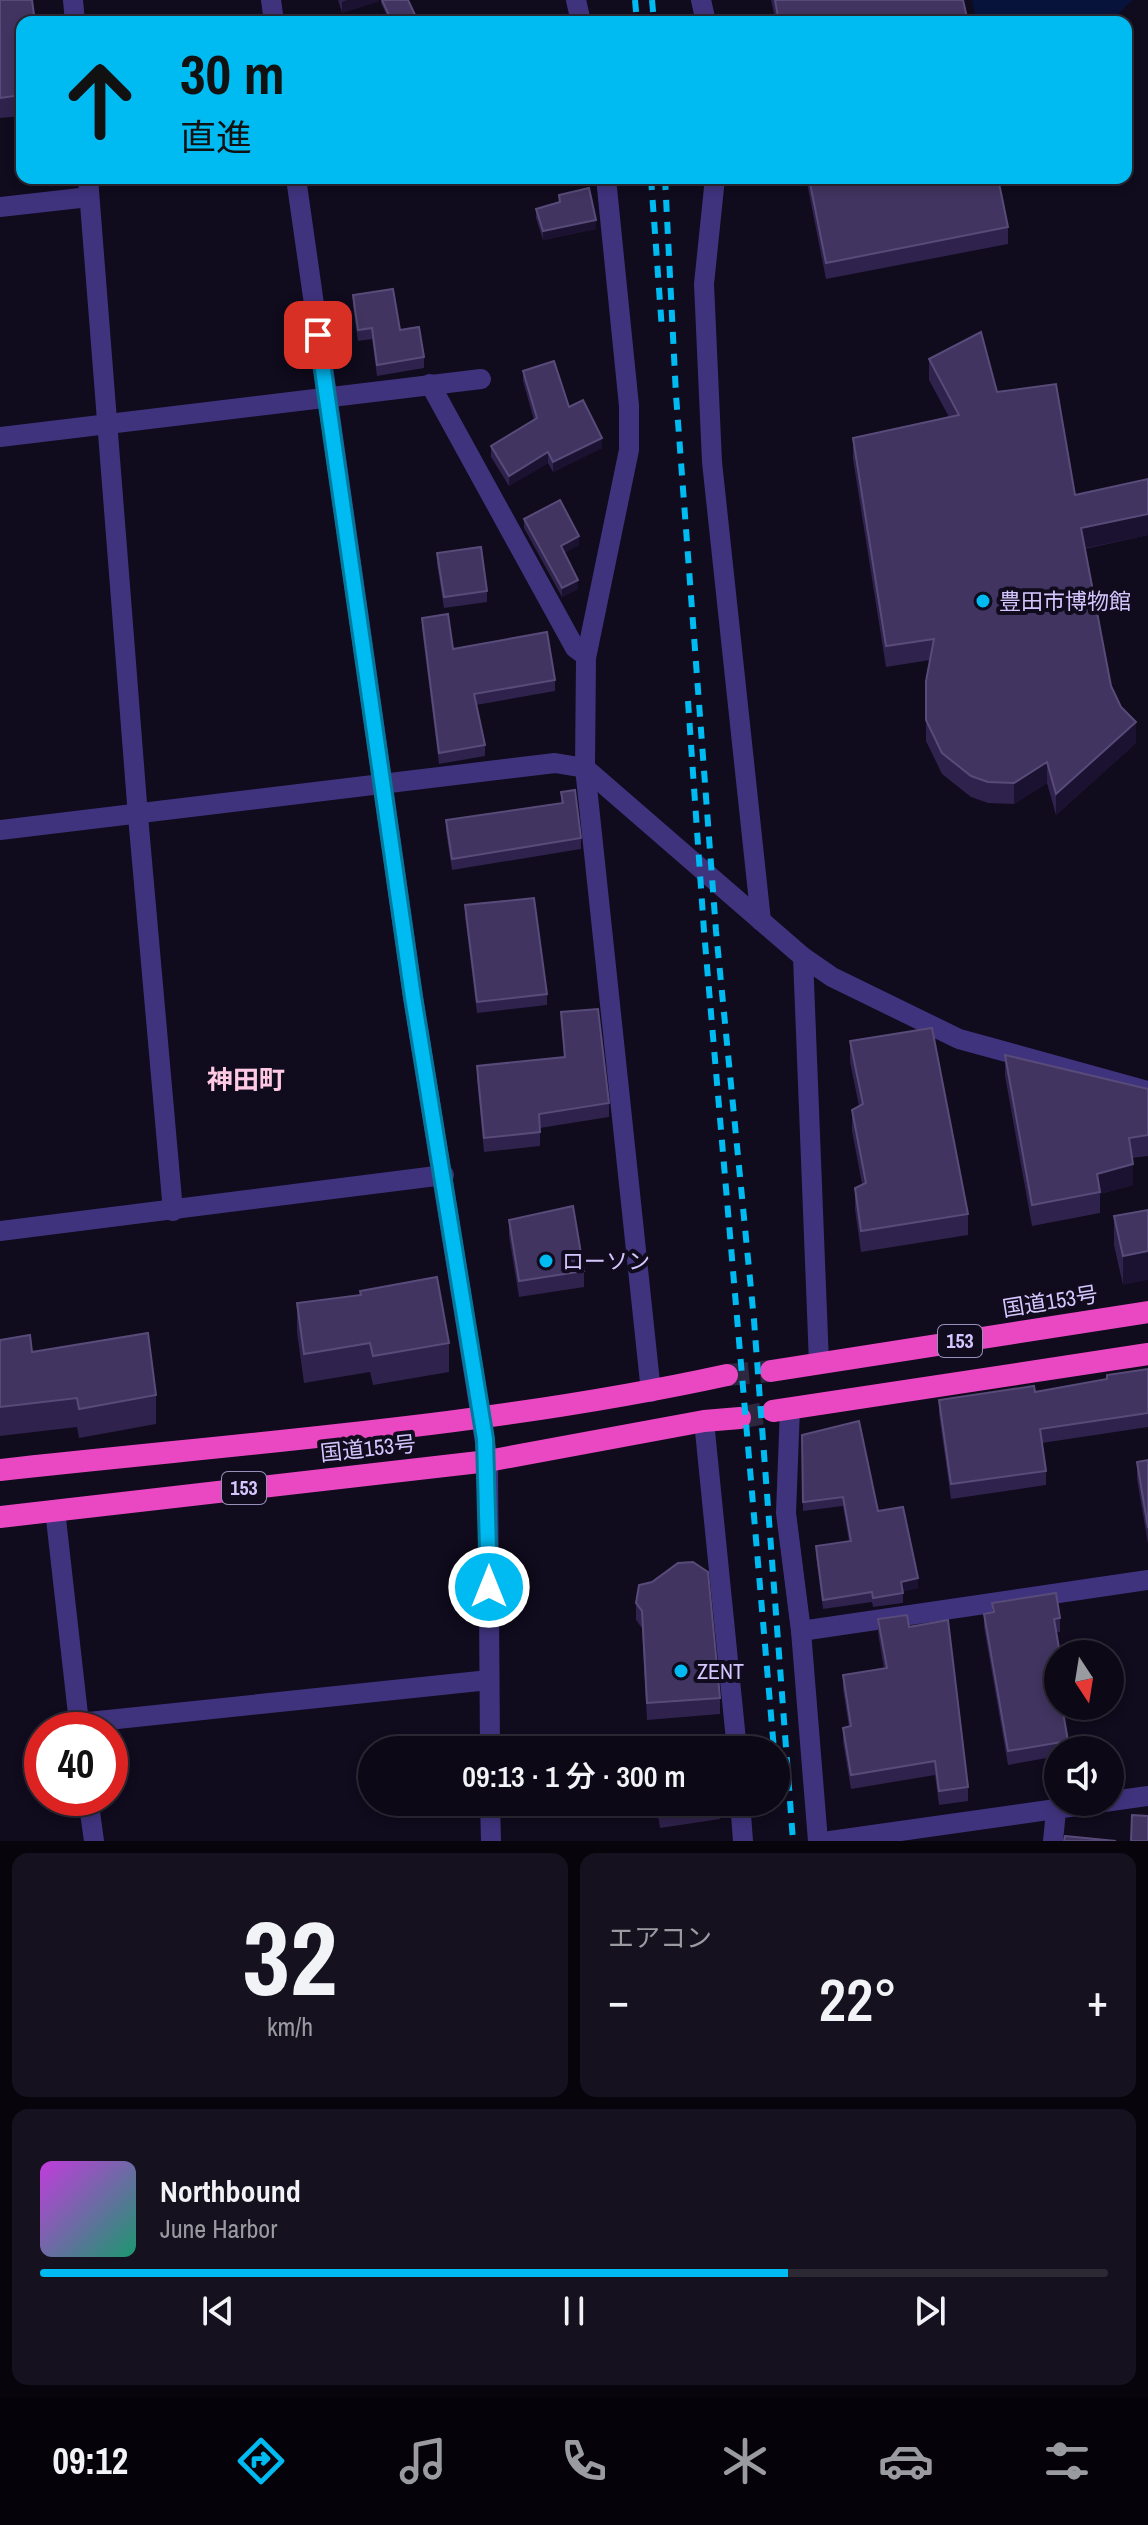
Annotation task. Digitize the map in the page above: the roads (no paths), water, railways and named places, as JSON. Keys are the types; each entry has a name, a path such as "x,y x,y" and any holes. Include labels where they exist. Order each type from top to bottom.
{"highway":[{"name":"国道153号","path":"771,1371 1148,1312"},
{"name":"153","path":"782,1410 1148,1354"},
{"name":"国道153号","path":"0,1470 482,1417 651,1392 727,1375"},
{"name":"国道153号","path":"0,1517 488,1461 704,1421 740,1418"}],"street":[{"path":"297,184 384,786 488,1461 490,1736"},
{"path":"607,184 629,406 629,450 586,656 585,768 651,1392"},
{"path":"714,184 704,284 712,462 761,921"},
{"path":"0,207 88,187 173,1211"},
{"path":"0,437 481,379"},
{"path":"430,384 575,648 586,656"},
{"path":"0,830 138,816 555,763 585,768 803,957 832,977 959,1039 1148,1091"},
{"path":"803,957 819,1363"},
{"path":"0,1231 444,1175"},
{"path":"782,1410 786,1513 801,1631 818,1841"},
{"path":"704,1421 736,1736"},
{"path":"55,1510 78,1712"},
{"path":"801,1631 1148,1580"},
{"path":"128,1721 489,1680"},
{"path":"1124,1800 1148,1796"},
{"path":"830,1841 1044,1813"},
{"path":"91,1816 94,1841"},
{"path":"490,1816 491,1841"},
{"path":"741,1816 743,1841"},
{"path":"1053,1841 1056,1816"}],"water":[{"path":"972,0 1133,0 1116,16 975,16"}],"tunnel":[{"path":"727,1375 771,1371"},
{"path":"740,1418 773,1411"}],"railway":[{"path":"635,0 636,16"},
{"path":"652,0 653,16"},
{"path":"651,184 662,330"},
{"path":"665,184 676,395 716,931 754,1320 793,1841"},
{"path":"688,701 704,931 773,1736"}],"place":[{"name":"豊田市博物館","path":"983,601"},
{"name":"ローソン","path":"546,1261"},
{"name":"ZENT","path":"681,1671"}],"district":[{"name":"神田町","path":"246,1080"}]}
